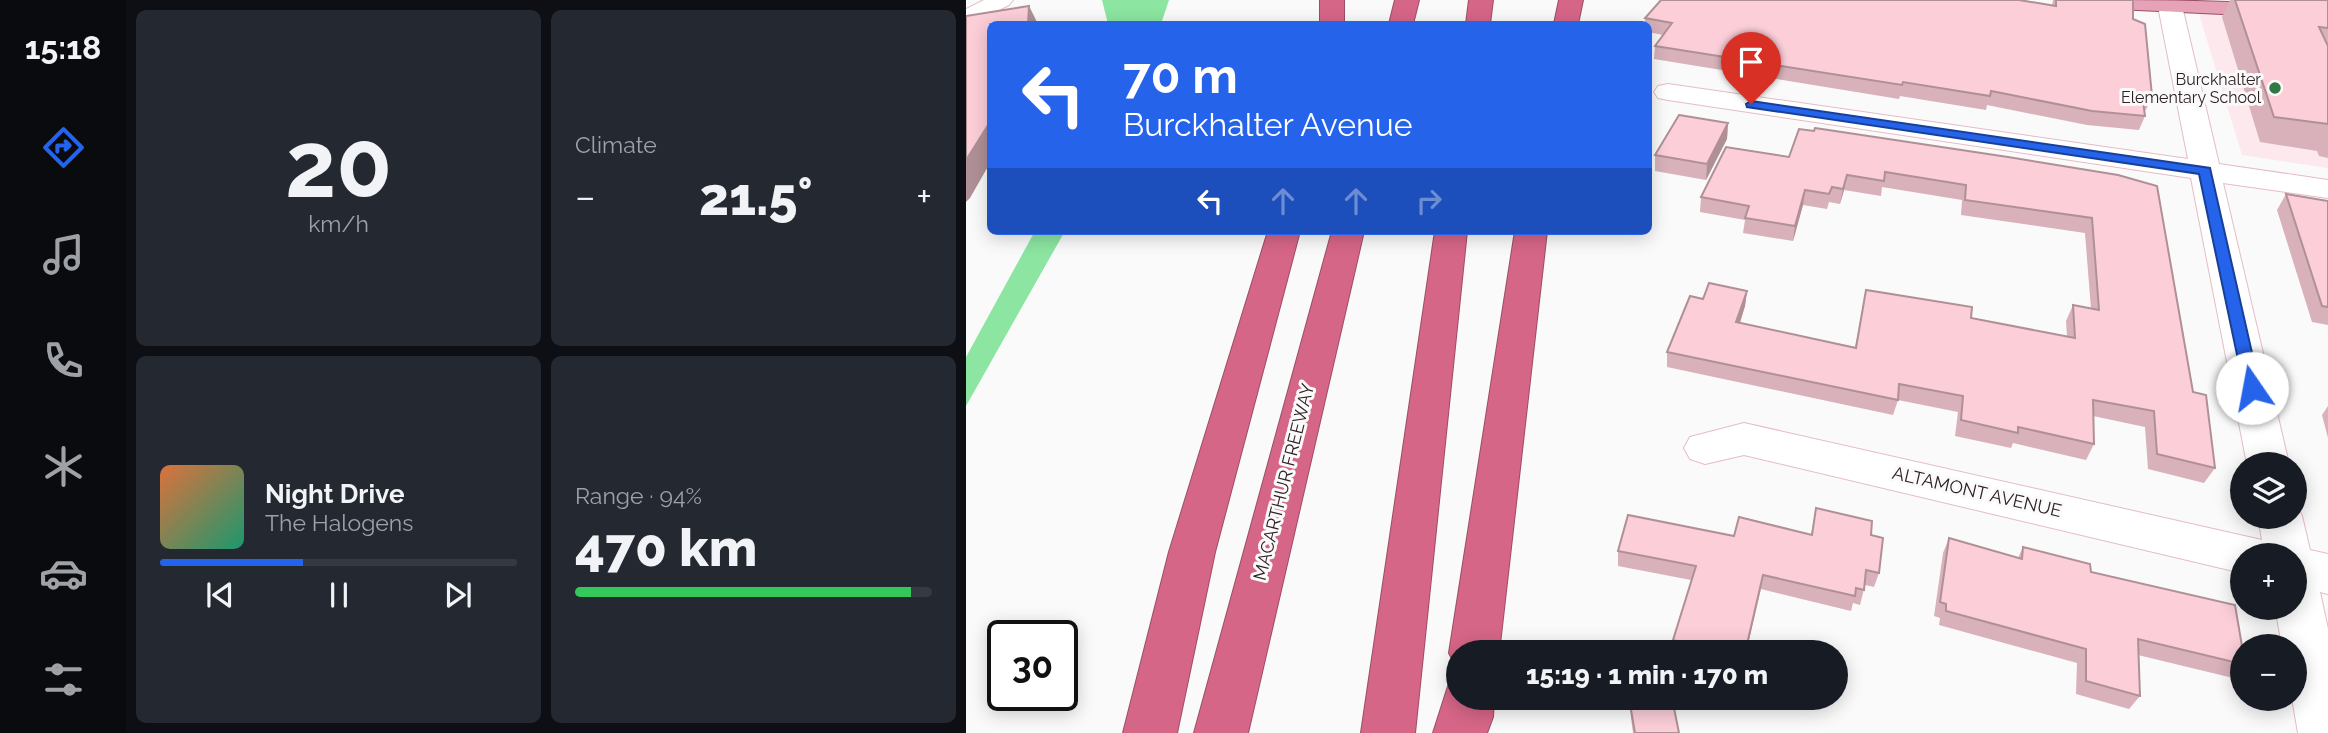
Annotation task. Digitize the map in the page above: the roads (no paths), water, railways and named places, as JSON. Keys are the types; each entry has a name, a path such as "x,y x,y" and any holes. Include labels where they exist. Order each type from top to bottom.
{"highway":[{"path":"1332,0 1332,21"},
{"path":"1402,21 1407,0"},
{"path":"1478,21 1481,0"},
{"path":"1567,21 1571,0"},
{"path":"1150,733 1192,552 1283,235"},
{"name":"MACARTHUR FREEWAY","path":"1221,733 1347,235"},
{"path":"1388,733 1450,235"},
{"path":"1476,640 1530,235"},
{"path":"1460,733 1467,710"}],"main road":[{"path":"2074,0 2243,7 2328,15"}],"street":[{"path":"966,19 1001,0"},
{"path":"2170,6 2265,452"},
{"path":"1668,92 2328,190"},
{"name":"ALTAMONT AVENUE","path":"1705,449 1744,439 2230,551"},
{"path":"2307,569 2328,574"},
{"path":"2301,620 2325,733"}],"place":[{"name":"Burckhalter Elementary School","path":"2275,88"}]}
